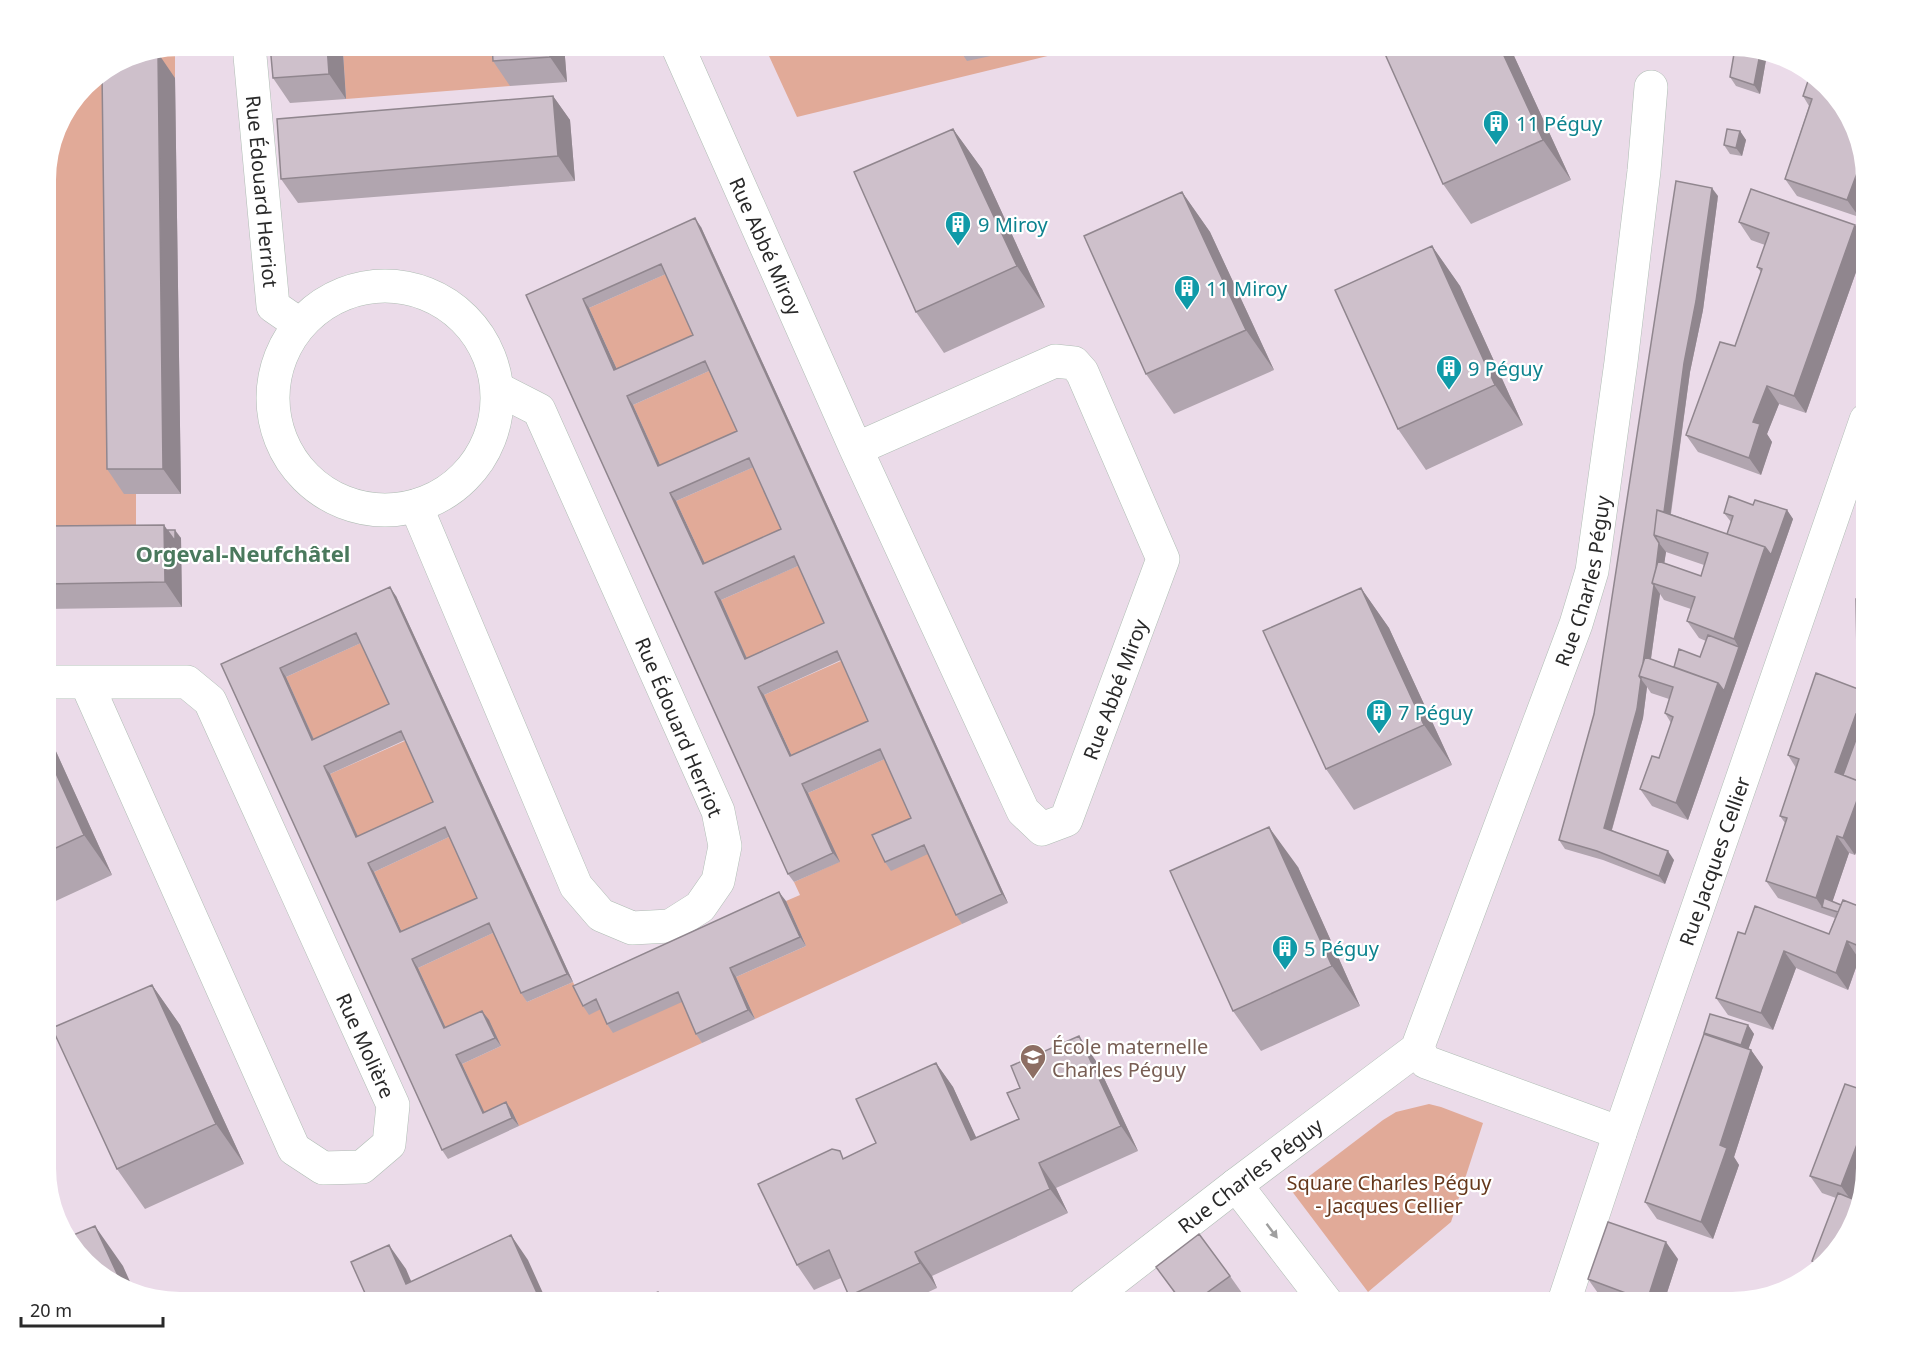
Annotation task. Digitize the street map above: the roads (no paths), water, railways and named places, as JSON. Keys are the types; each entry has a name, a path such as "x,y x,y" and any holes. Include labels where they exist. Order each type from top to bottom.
{"street":[{"name":"Rue Édouard Herriot","path":"250,56 273,306 299,324"},
{"name":"Rue Abbé Miroy","path":"682,56 856,449 1023,811 1042,829 1066,820 1163,559 1082,372 1074,363 1055,361 856,449"},
{"name":"Rue Charles Péguy","path":"1097,1292 1417,1049 1576,624 1592,571 1621,362 1651,87"},
{"path":"364,287 402,287 438,299 468,321 488,353 498,390 494,428 478,463 450,489 416,506 385,511 354,506 326,493 297,468 278,434 272,396 280,358 299,324 329,301 364,287"},
{"name":"Rue Édouard Herriot","path":"416,506 576,886 601,915 632,928 670,926 700,907 718,881 725,846 718,811 539,410 498,390"},
{"name":"Rue Jacques Cellier","path":"1567,1292 1856,449"},
{"name":"Rue Molière","path":"56,682 86,682 188,682 210,701 393,1105 389,1144 362,1167 323,1168 294,1149 86,682"},
{"path":"1417,1049 1426,1062 1620,1133"},
{"path":"1236,1185 1318,1292"}],"place":[{"name":"11 Péguy","path":"1496,146"},
{"name":"9 Miroy","path":"958,247"},
{"name":"11 Miroy","path":"1187,311"},
{"name":"9 Péguy","path":"1449,391"},
{"name":"7 Péguy","path":"1379,735"},
{"name":"5 Péguy","path":"1285,971"},
{"name":"École maternelle Charles Péguy","path":"1033,1080"}],"district":[{"name":"Orgeval-Neufchâtel","path":"243,553"}],"park label":[{"name":"Square Charles Péguy - Jacques Cellier","path":"1389,1194"}]}
